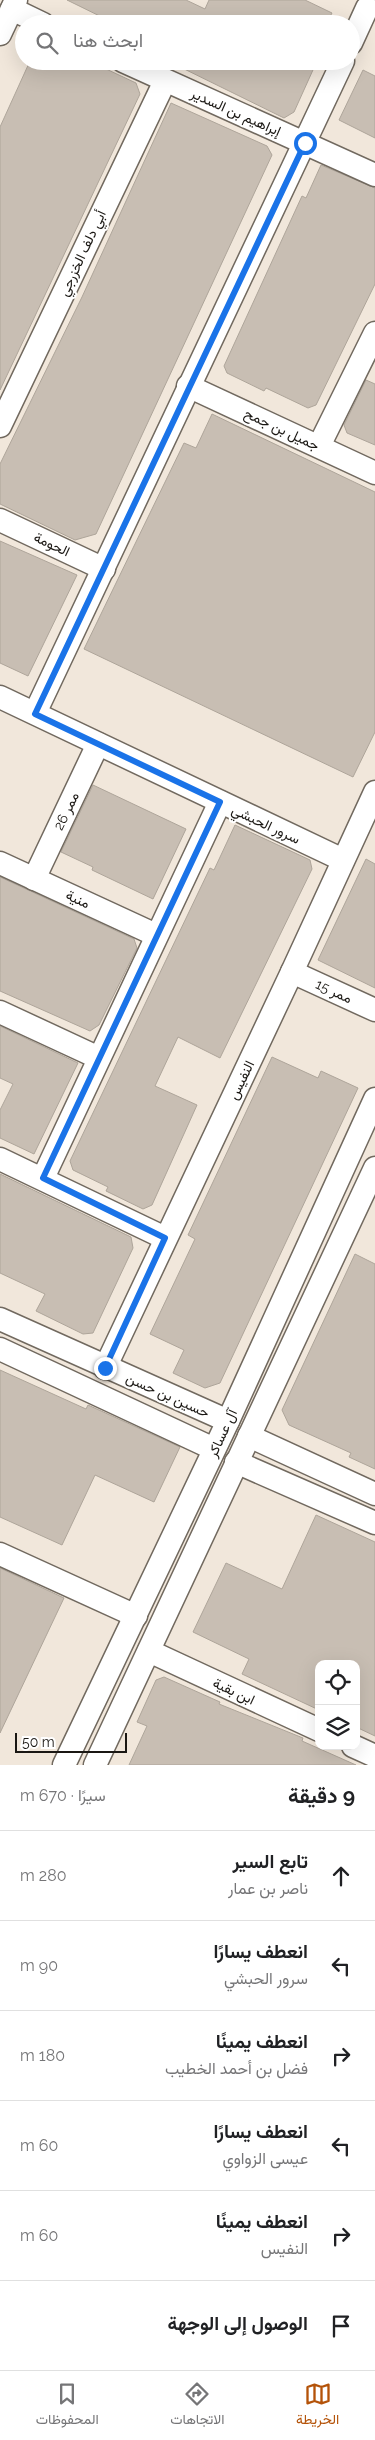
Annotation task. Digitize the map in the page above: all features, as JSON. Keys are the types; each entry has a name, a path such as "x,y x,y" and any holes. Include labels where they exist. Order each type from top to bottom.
{"street":[{"path":"0,34 14,4 30,15"},
{"name":"إبراهيم بن السدير","path":"142,70 375,175"},
{"path":"35,714 188,386 339,70"},
{"name":"أبي دلف الخزرجي","path":"0,426 165,81"},
{"path":"319,446 375,332"},
{"name":"جميل بن جمح","path":"188,386 375,473"},
{"name":"الحومة","path":"0,520 104,569"},
{"name":"سرور الحبشي","path":"0,697 343,860"},
{"name":"ممر 26","path":"34,879 98,744"},
{"name":"النفيس","path":"105,1368 375,792"},
{"path":"43,1178 220,802"},
{"name":"منية","path":"0,862 156,935"},
{"name":"ممر 15","path":"292,972 375,1010"},
{"path":"0,1012 99,1058"},
{"name":"آل عساكر","path":"64,1765 228,1421 375,1099"},
{"path":"0,1159 165,1238"},
{"name":"آل عساكر","path":"95,1765 375,1168"},
{"name":"حسين بن حسن","path":"0,1319 105,1368 228,1421"},
{"name":"حسين بن حسن","path":"0,1349 214,1449"},
{"path":"249,1436 367,1490 349,1510"},
{"path":"284,1483 272,1468 278,1458 295,1458"},
{"path":"236,1462 375,1522"},
{"path":"0,1554 136,1616"},
{"name":"ابن بقية","path":"149,1652 315,1728"},
{"path":"360,1749 375,1756"}],"building":[{"path":"67,0 186,0 205,9 209,0 305,0 332,13 331,15 98,15"},
{"path":"26,70 108,70 136,83 140,94 0,390 0,127"},
{"path":"186,70 313,70 294,112 284,118"},
{"path":"363,70 375,76 375,138 339,120"},
{"path":"171,103 267,146 272,155 96,534 75,540 0,504 0,464 82,297"},
{"path":"321,165 375,188 375,284 316,405 308,408 266,388 264,391 227,373 224,366 302,196 306,198"},
{"path":"366,380 375,384 375,445 347,433 344,425"},
{"path":"212,414 375,492 375,732 353,777 84,649 184,443 196,448"},
{"path":"0,541 77,575 28,676 0,663"},
{"path":"93,785 186,829 153,899 92,870 93,867 61,852"},
{"path":"235,825 310,860 312,869 220,1058 178,1037 155,1086 197,1105 152,1205 143,1209 106,1191 108,1187 73,1170 70,1161 210,868 214,870"},
{"path":"366,859 375,864 375,988 318,960"},
{"path":"0,877 134,939 137,948 99,1025 90,1031 0,991"},
{"path":"0,1026 78,1063 34,1154 0,1138 0,1110 13,1084 0,1078"},
{"path":"272,1057 318,1078 321,1071 358,1088 220,1383 205,1388 173,1373 184,1350 150,1334 195,1239 188,1235"},
{"path":"0,1174 131,1237 133,1248 93,1333 83,1334 36,1311 45,1294 0,1273"},
{"path":"355,1254 375,1264 375,1469 349,1457 351,1453 289,1425 282,1410"},
{"path":"0,1370 86,1409 88,1405 180,1447 154,1502 95,1475 62,1545 0,1517"},
{"path":"316,1515 375,1542 375,1736 360,1729 360,1660 315,1660 315,1708 242,1674 249,1659 193,1632 226,1563 282,1589"},
{"path":"0,1568 64,1598 0,1733"},
{"path":"164,1677 220,1702 219,1704 303,1738 302,1741 315,1747 315,1750 322,1750 356,1765 129,1765 147,1726 137,1722 156,1680"}],"route":[{"path":"105,1368 165,1238 43,1178 220,802 35,714 188,386 305,143"}]}
